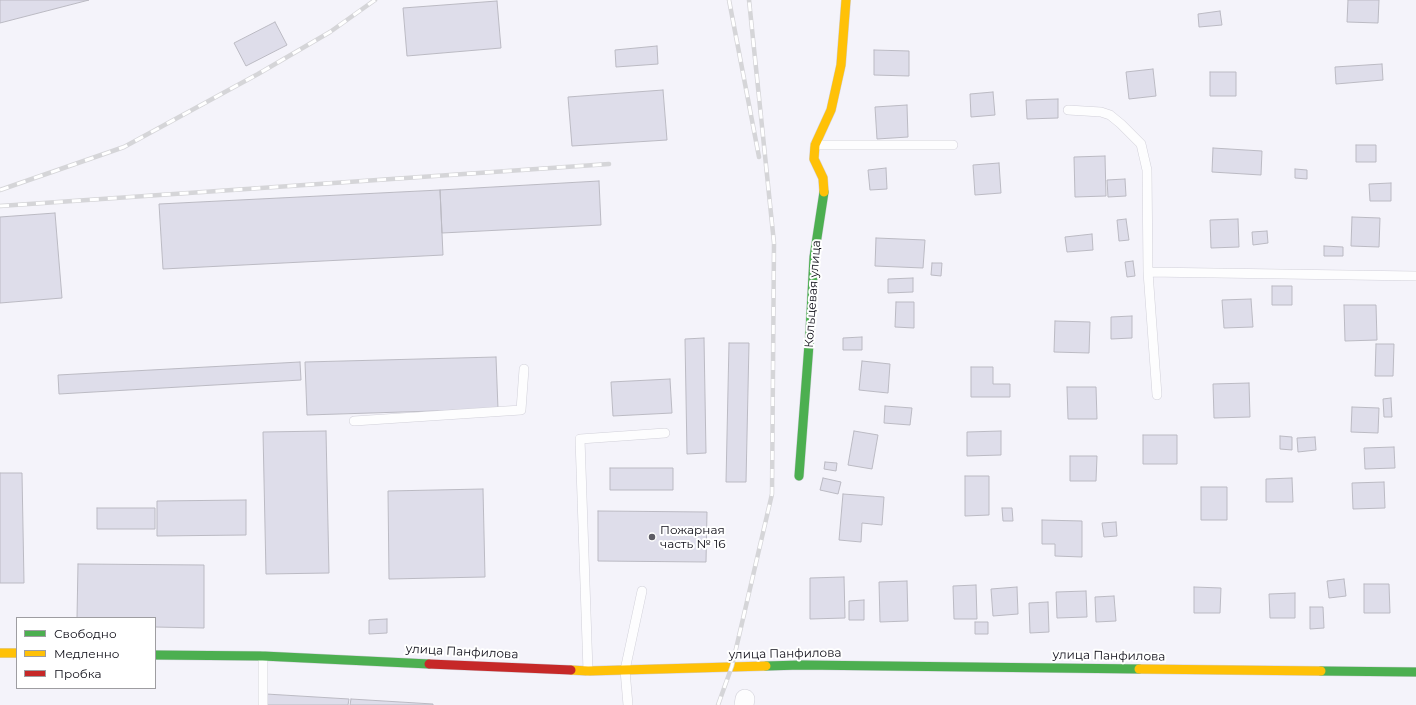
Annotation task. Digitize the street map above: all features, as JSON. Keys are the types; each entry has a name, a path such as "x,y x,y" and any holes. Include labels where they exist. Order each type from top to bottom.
{"main road":[{"name":"Кольцевая улица","path":"798,476 810,331 814,257 824,196 823,178 814,159 815,145 831,110 841,65 846,0"},
{"path":"0,654 16,654"},
{"name":"улица Панфилова","path":"156,655 263,656 588,671 801,665 1416,672"}],"lane":[{"path":"1068,110 1101,112 1110,115 1141,144 1147,170 1148,272 1158,395"},
{"path":"815,145 954,145"},
{"path":"1148,272 1416,276"},
{"path":"354,422 521,410 524,369"},
{"path":"588,671 580,439 665,433"},
{"path":"628,705 625,670 642,591"},
{"path":"263,656 263,705"}],"building":[{"path":"0,0 89,0 0,23"},
{"path":"1348,0 1379,0 1378,23 1347,22"},
{"path":"497,1 501,48 407,56 403,8"},
{"path":"1220,11 1222,25 1199,27 1198,14"},
{"path":"275,22 287,45 246,66 234,43"},
{"path":"657,46 658,64 616,67 615,50"},
{"path":"874,50 909,51 909,76 874,75"},
{"path":"1382,64 1383,80 1336,84 1335,67"},
{"path":"1153,69 1156,96 1129,99 1126,72"},
{"path":"1210,72 1236,72 1236,96 1210,96"},
{"path":"663,90 667,140 572,146 568,97"},
{"path":"993,92 995,115 971,117 970,94"},
{"path":"1058,99 1058,118 1027,119 1026,100"},
{"path":"907,105 908,137 877,139 875,107"},
{"path":"1356,145 1376,145 1376,162 1356,162"},
{"path":"1213,148 1262,151 1261,175 1212,172"},
{"path":"1105,156 1106,196 1075,197 1074,157"},
{"path":"999,163 1001,193 975,195 973,165"},
{"path":"886,168 887,189 870,190 868,170"},
{"path":"1295,169 1307,170 1307,179 1295,178"},
{"path":"1125,179 1126,196 1108,197 1107,180"},
{"path":"599,181 601,225 442,233 440,190"},
{"path":"1391,183 1391,201 1370,201 1369,184"},
{"path":"440,190 443,255 163,269 159,204"},
{"path":"55,213 62,298 0,303 0,217"},
{"path":"1352,217 1380,218 1379,247 1351,246"},
{"path":"1126,219 1129,240 1119,241 1117,220"},
{"path":"1238,219 1239,247 1211,248 1210,220"},
{"path":"1267,231 1268,243 1253,245 1252,232"},
{"path":"1092,234 1093,250 1067,252 1065,237"},
{"path":"876,238 925,240 923,268 875,266"},
{"path":"1324,246 1343,247 1343,256 1324,256"},
{"path":"1133,261 1135,276 1127,277 1125,262"},
{"path":"932,263 942,263 941,276 931,275"},
{"path":"913,278 913,292 888,293 888,279"},
{"path":"1272,286 1292,286 1292,305 1272,305"},
{"path":"1251,299 1253,327 1224,328 1222,300"},
{"path":"896,302 914,302 914,328 895,327"},
{"path":"1344,305 1376,305 1377,340 1345,341"},
{"path":"1132,316 1132,338 1111,339 1111,317"},
{"path":"1055,321 1090,322 1089,353 1054,352"},
{"path":"862,337 862,350 843,350 843,338"},
{"path":"704,338 706,453 687,454 685,339"},
{"path":"729,343 749,343 746,482 726,482"},
{"path":"1376,344 1394,344 1393,376 1375,376"},
{"path":"496,357 498,409 307,415 305,362"},
{"path":"862,361 890,364 888,393 859,390"},
{"path":"300,362 301,380 59,394 58,375"},
{"path":"971,367 993,367 993,384 1010,384 1010,397 971,397"},
{"path":"670,379 672,413 613,416 611,382"},
{"path":"1249,383 1250,417 1214,418 1213,384"},
{"path":"1067,387 1096,387 1097,419 1068,419"},
{"path":"1391,398 1392,417 1384,417 1383,399"},
{"path":"885,406 912,408 910,425 884,423"},
{"path":"1352,407 1379,408 1378,433 1351,432"},
{"path":"326,431 329,573 266,574 263,432"},
{"path":"854,431 878,435 872,469 848,465"},
{"path":"1001,431 1001,455 967,456 967,432"},
{"path":"1143,435 1177,435 1177,464 1143,464"},
{"path":"1280,436 1292,437 1292,450 1280,449"},
{"path":"1315,437 1316,450 1298,452 1297,438"},
{"path":"1394,447 1395,468 1365,469 1364,448"},
{"path":"1070,456 1097,456 1096,481 1070,481"},
{"path":"825,462 837,463 836,471 824,469"},
{"path":"610,468 673,468 673,490 610,490"},
{"path":"0,473 22,473 24,583 0,583"},
{"path":"965,476 989,476 989,515 965,516"},
{"path":"823,478 841,482 838,494 820,490"},
{"path":"1292,478 1293,502 1266,502 1266,479"},
{"path":"1384,482 1385,508 1353,509 1352,483"},
{"path":"1201,487 1227,487 1227,520 1201,520"},
{"path":"483,489 485,577 389,579 388,491"},
{"path":"843,494 884,497 882,525 862,523 861,542 839,540"},
{"path":"246,500 246,535 157,536 157,501"},
{"path":"97,508 155,508 155,529 97,529"},
{"path":"1002,508 1012,508 1013,521 1003,521"},
{"name":"Пожарная часть № 16","path":"598,511 707,512 706,562 598,561"},
{"path":"1042,520 1082,521 1082,557 1055,556 1055,544 1042,544"},
{"path":"1116,522 1117,536 1104,537 1102,523"},
{"path":"78,564 204,565 204,628 156,627 156,617 77,617"},
{"path":"844,577 845,618 810,619 810,578"},
{"path":"1344,579 1346,596 1329,598 1327,581"},
{"path":"907,581 908,621 880,622 879,582"},
{"path":"1364,584 1389,584 1390,613 1364,613"},
{"path":"976,585 977,619 954,619 953,586"},
{"path":"1017,587 1018,614 993,616 991,589"},
{"path":"1194,587 1221,588 1220,613 1194,613"},
{"path":"1086,591 1087,617 1057,618 1056,592"},
{"path":"1295,593 1295,618 1270,618 1269,594"},
{"path":"1114,596 1116,621 1096,622 1095,597"},
{"path":"864,600 864,620 849,620 849,601"},
{"path":"1048,602 1049,632 1030,633 1029,603"},
{"path":"1310,607 1323,607 1324,628 1310,629"},
{"path":"387,619 387,633 369,634 369,620"},
{"path":"975,622 988,622 988,634 975,634"},
{"path":"266,694 349,699 348,705 266,705"},
{"path":"351,699 433,704 433,705 350,705"}],"railway":[{"path":"0,190 124,147 258,74 330,32 375,0"},
{"path":"729,0 759,157"},
{"path":"718,705 732,666 772,494 774,243 749,0"},
{"path":"0,206 609,164"}],"traffic: fast":[{"path":"799,476 814,257 824,192"},
{"path":"156,655 263,656 429,664"},
{"path":"766,666 801,665 1139,669"},
{"path":"1321,671 1416,672"}],"traffic: slow":[{"path":"824,192 823,178 814,159 815,145 831,110 841,65 846,0"},
{"path":"0,653 16,653"},
{"path":"571,670 588,671 766,666"},
{"path":"1139,669 1321,671"}],"traffic: jam":[{"path":"429,664 571,670"}],"place":[{"name":"Пожарная часть № 16","path":"652,537"}]}
